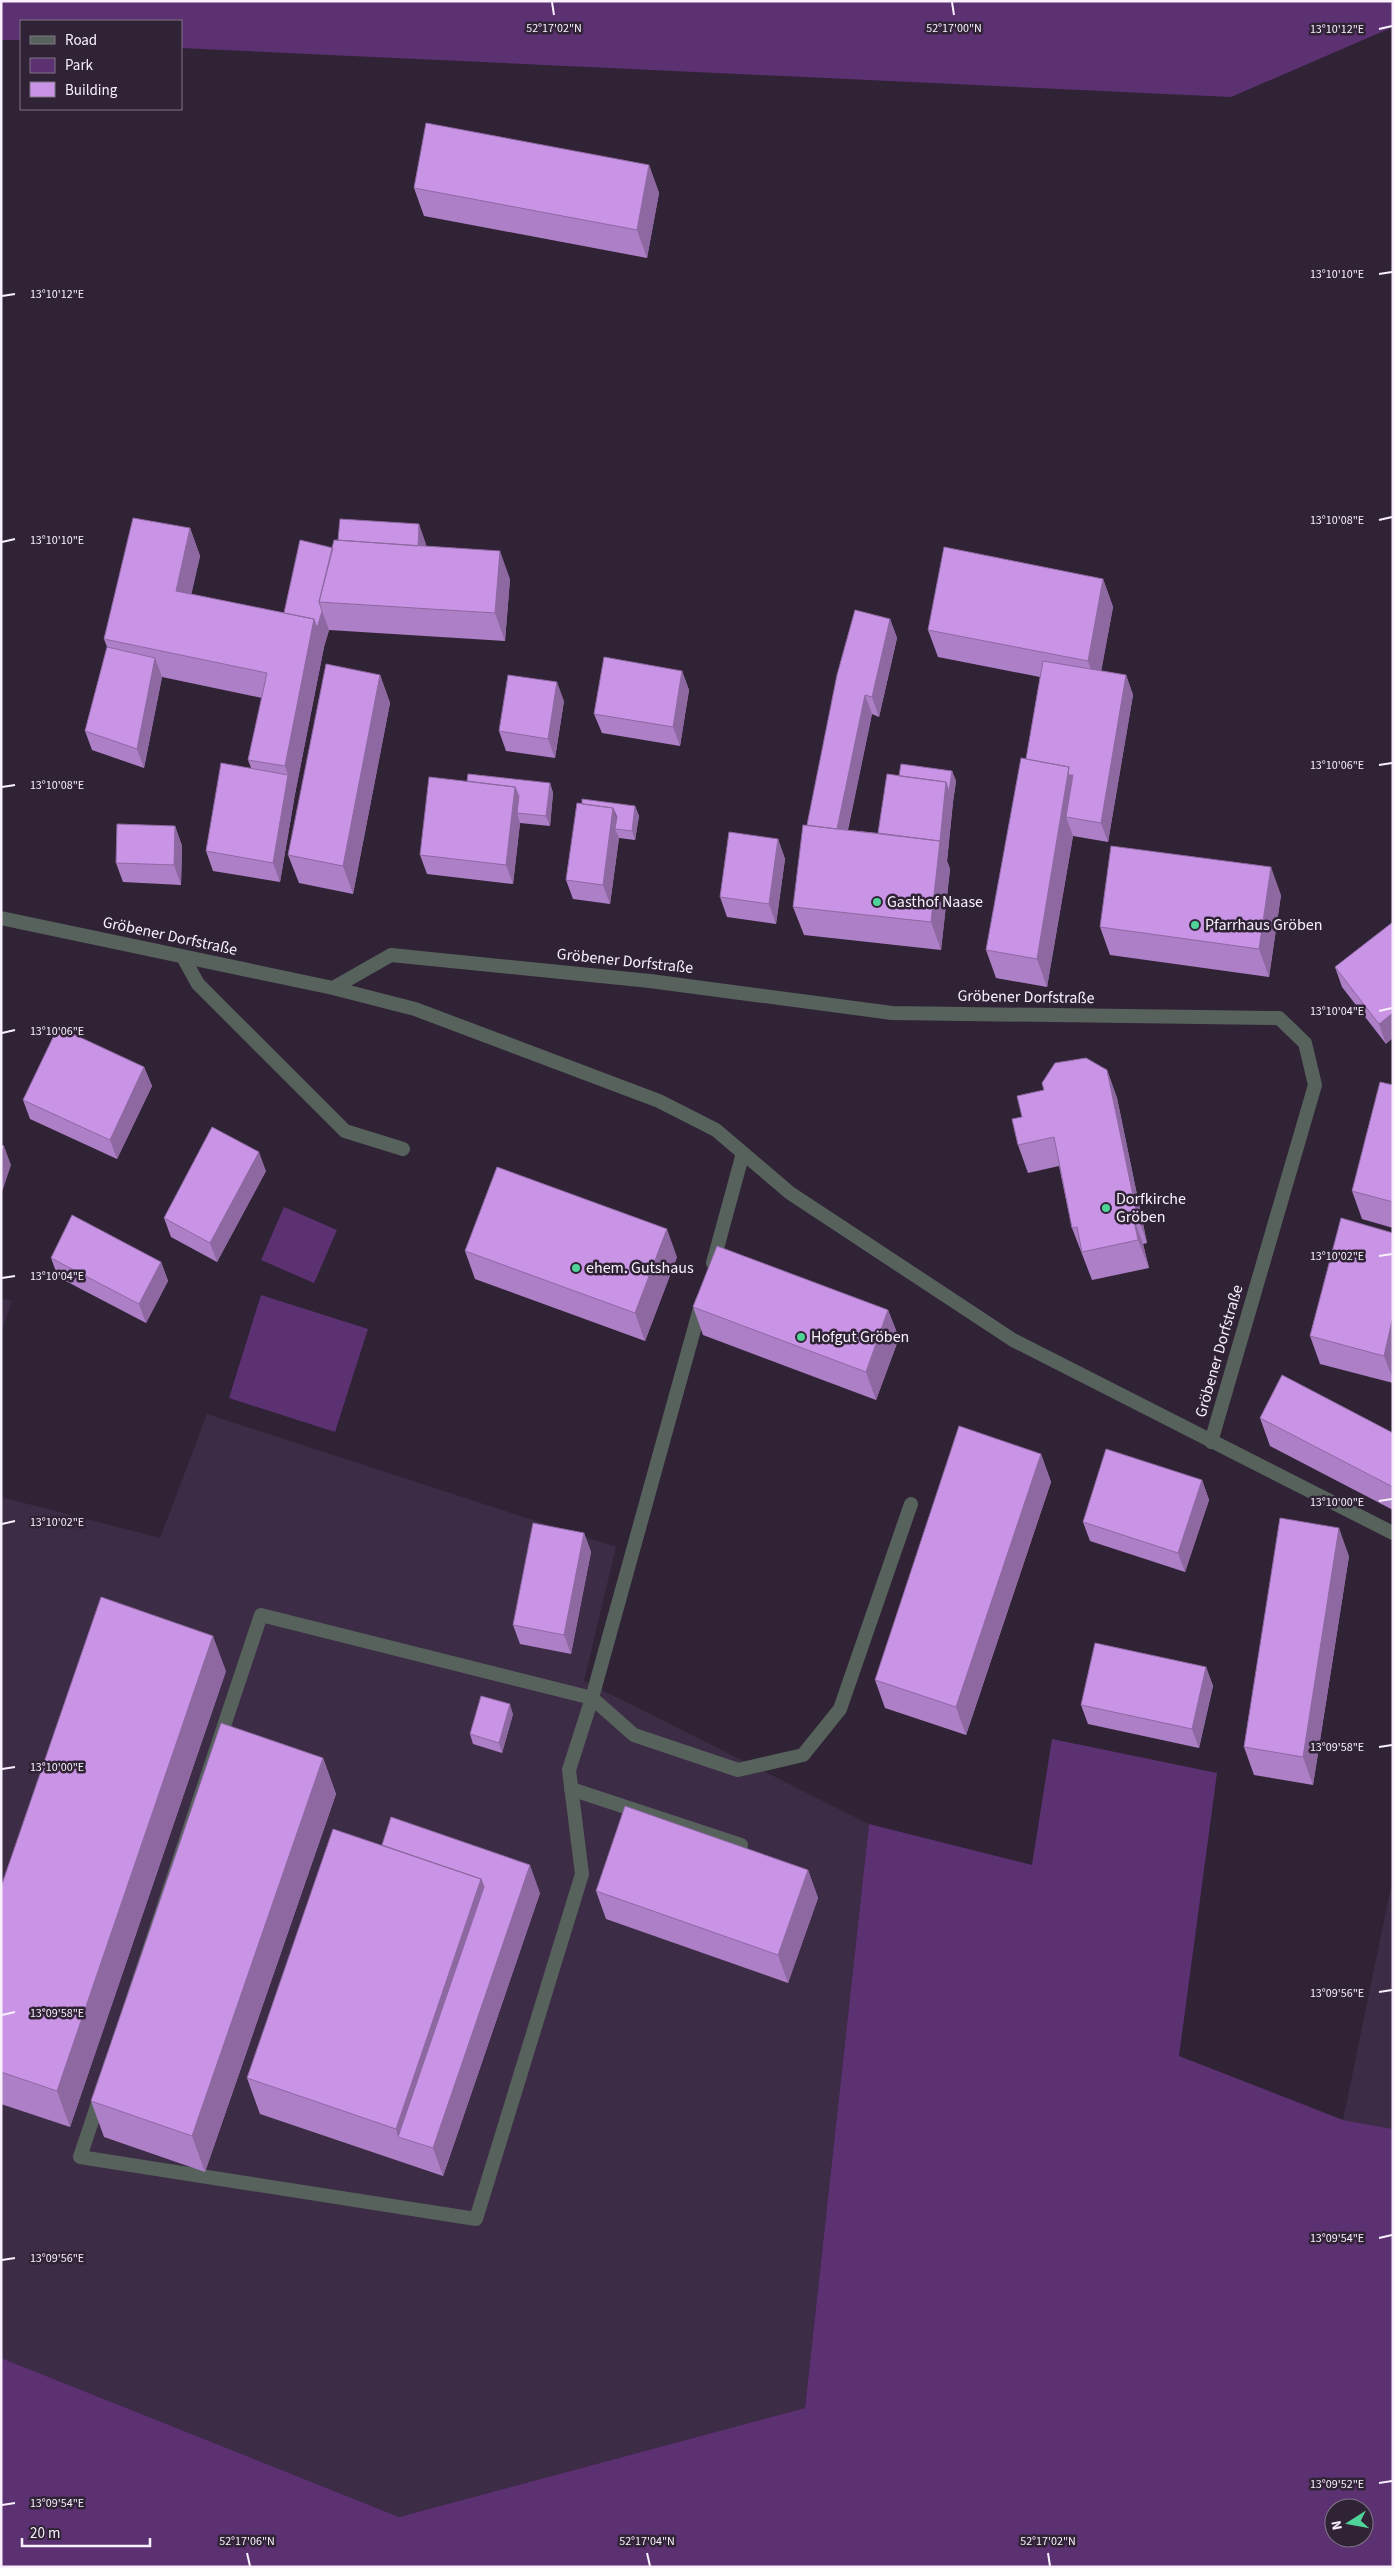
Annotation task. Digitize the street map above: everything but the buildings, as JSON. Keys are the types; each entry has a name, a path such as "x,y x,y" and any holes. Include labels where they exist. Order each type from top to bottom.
{"street":[{"name":"Gröbener Dorfstraße","path":"1,918 333,988 415,1009 658,1100 716,1130 790,1193 1014,1340 1210,1442 1393,1533"},
{"name":"Gröbener Dorfstraße","path":"333,988 391,955 650,981 892,1013 1279,1018 1305,1043 1315,1085 1210,1442"},
{"path":"183,957 198,984 345,1131 403,1148"},
{"path":"743,1153 592,1698 569,1770 582,1874 476,2219 80,2157 261,1615 592,1698 634,1734 738,1770 803,1755 840,1709 911,1504"},
{"path":"571,1789 741,1845"}],"shaded area":[{"path":"1,1298 12,1301 1,1333"},
{"path":"207,1414 616,1547 584,1681 869,1824 805,2408 399,2517 1,2358 1,1497 160,1538"},
{"path":"1393,1877 1393,2129 1343,2120"}],"green space":[{"path":"1,1 1393,1 1393,27 1231,97 182,48 182,20 20,20 20,40 1,40"},
{"path":"284,1207 337,1230 314,1283 261,1260"},
{"path":"261,1295 368,1329 335,1432 229,1398"},
{"path":"1052,1739 1217,1773 1179,2056 1343,2120 1393,2129 1393,2567 1,2567 1,2358 399,2517 805,2408 869,1824 1032,1865"}],"place":[{"name":"Gasthof Naase","path":"877,902"},
{"name":"Pfarrhaus Gröben","path":"1195,925"},
{"name":"Dorfkirche Gröben","path":"1106,1208"},
{"name":"ehem. Gutshaus","path":"576,1268"},
{"name":"Hofgut Gröben","path":"801,1337"}]}
